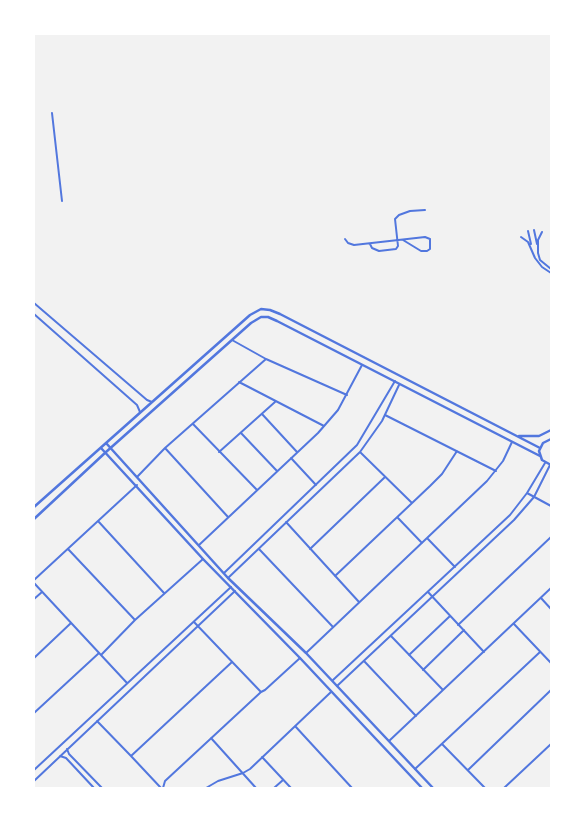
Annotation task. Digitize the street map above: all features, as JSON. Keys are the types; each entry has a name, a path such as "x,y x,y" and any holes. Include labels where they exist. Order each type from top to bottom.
{"street":[{"path":"52,113 62,200"},
{"path":"370,244 372,248 379,251 396,249 398,246 395,220 399,215 410,211 425,210"},
{"path":"534,230 540,260 551,269"},
{"path":"528,231 535,258 542,267 551,273"},
{"path":"537,246 542,232"},
{"path":"345,239 350,244 370,244 425,237 430,239 430,249 421,251 403,240"},
{"path":"521,237 532,248"},
{"path":"34,303 147,400 152,402"},
{"path":"34,507 250,315 255,311 266,309 280,314 540,448"},
{"path":"34,314 137,405 140,413"},
{"path":"34,519 232,340 257,318 264,316 400,383 540,456 545,463 551,465 534,497 514,520 337,686"},
{"path":"232,340 266,359 347,395"},
{"path":"137,477 165,448 266,359"},
{"path":"199,545 324,426 338,410 362,364"},
{"path":"224,573 357,445 395,381"},
{"path":"239,382 324,426"},
{"path":"228,578 360,452 385,414 400,383"},
{"path":"219,452 276,401"},
{"path":"262,414 298,452"},
{"path":"385,414 496,471"},
{"path":"193,424 256,490"},
{"path":"516,436 539,436 551,430"},
{"path":"241,432 277,471"},
{"path":"540,456 540,448 543,443 551,439"},
{"path":"306,653 496,471 512,442"},
{"path":"106,443 228,578 306,653 432,788"},
{"path":"101,448 137,485 202,559 300,658 422,788"},
{"path":"165,448 228,517"},
{"path":"335,576 442,474 457,451"},
{"path":"360,452 412,503"},
{"path":"291,458 316,485"},
{"path":"332,681 510,515 527,493 545,463"},
{"path":"325,476 329,481"},
{"path":"310,549 385,477"},
{"path":"127,683 34,582 137,485"},
{"path":"527,493 551,506"},
{"path":"397,517 422,543"},
{"path":"98,521 164,592"},
{"path":"286,522 359,602"},
{"path":"458,625 551,537"},
{"path":"427,538 454,567"},
{"path":"258,548 333,627"},
{"path":"68,549 135,620"},
{"path":"34,713 202,559"},
{"path":"34,770 231,587"},
{"path":"389,741 551,588"},
{"path":"34,781 235,591"},
{"path":"34,600 42,592"},
{"path":"428,592 484,652"},
{"path":"541,598 551,609"},
{"path":"409,655 450,616"},
{"path":"194,622 261,692"},
{"path":"34,658 72,623"},
{"path":"514,624 551,663"},
{"path":"423,670 464,630"},
{"path":"391,635 443,690"},
{"path":"415,769 540,652"},
{"path":"97,721 162,788 165,781 300,658"},
{"path":"364,661 416,716"},
{"path":"131,756 232,662"},
{"path":"468,770 551,690"},
{"path":"206,788 218,781 243,773 331,692"},
{"path":"295,726 352,788"},
{"path":"211,738 256,788"},
{"path":"442,744 485,788"},
{"path":"504,788 551,744"},
{"path":"67,749 69,754 102,788"},
{"path":"60,756 66,758 94,788"},
{"path":"262,757 291,788"},
{"path":"274,788 283,780"}]}
